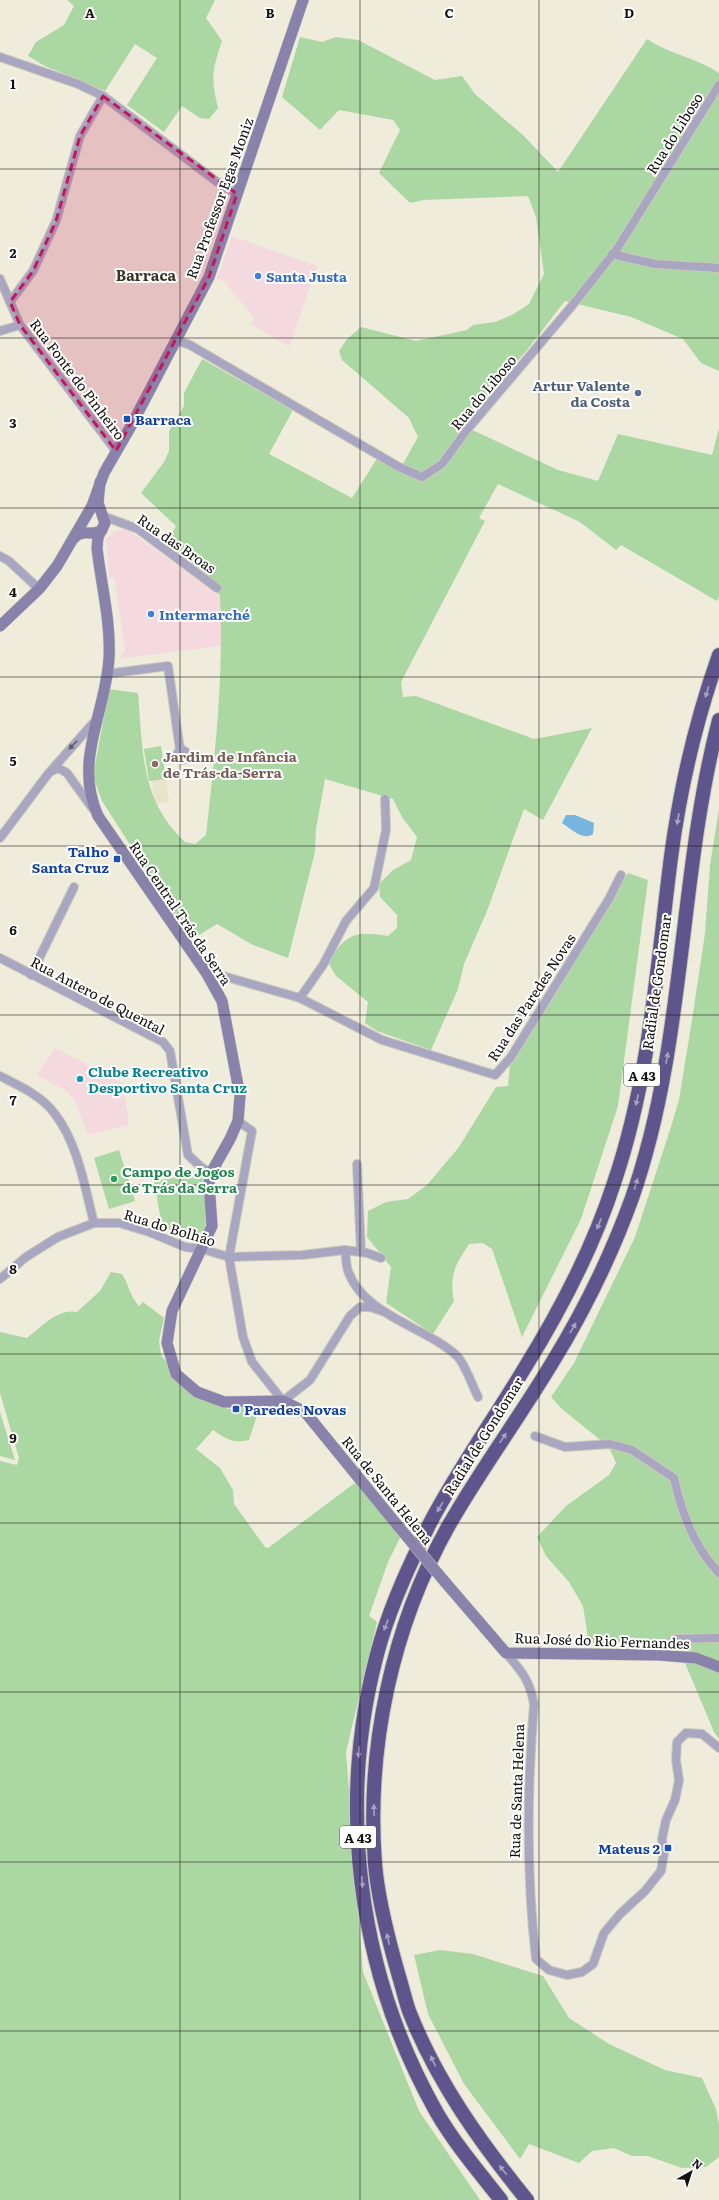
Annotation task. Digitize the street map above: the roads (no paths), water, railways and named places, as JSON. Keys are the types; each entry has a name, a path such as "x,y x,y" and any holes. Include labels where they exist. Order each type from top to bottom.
{"highway":[{"name":"Radial de Gondomar","path":"500,2200 466,2155 438,2114 400,2038 377,1972 362,1889 356,1806 360,1743 368,1690 382,1637 406,1573 431,1522 466,1461 524,1370 564,1300 598,1227 615,1182 629,1132 645,1063 654,1004 672,852 688,761 719,655"},
{"name":"Radial de Gondomar","path":"527,2200 490,2154 465,2119 444,2084 409,2010 388,1939 375,1866 374,1794 380,1727 386,1693 399,1642 420,1585 448,1527 550,1366 582,1312 613,1248 632,1196 656,1112 669,1044 690,870 707,766 719,720"}],"main road":[{"name":"Rua Professor Egas Moniz","path":"0,626 39,589 57,566 94,501 100,482 208,277 303,0"},
{"name":"Rua Professor Egas Moniz","path":"100,482 98,503 103,516"},
{"path":"72,540 81,533 96,533 102,530 105,523 103,516 98,512 85,516 84,527 89,532"},
{"name":"Rua Central Trás da Serra","path":"97,548 98,537 102,530"},
{"name":"Rua Central Trás da Serra","path":"89,532 93,536 97,548 109,644 106,674 89,755 88,783 92,802 98,816 207,974 222,1001 240,1096 238,1120 230,1139 211,1172"},
{"path":"211,1172 209,1183 212,1226 172,1310 167,1343 176,1374 196,1392 224,1402 283,1401"},
{"name":"Rua de Santa Helena","path":"283,1401 305,1412 398,1526 506,1653"},
{"name":"Rua José do Rio Fernandes","path":"506,1653 659,1655 696,1658 719,1667"}],"street":[{"path":"0,57 78,84 103,96 220,184 237,194"},
{"name":"Rua do Liboso","path":"176,340 190,345 399,467 422,477 442,464 466,431 571,307 612,254 719,85"},
{"path":"10,302 33,271 56,222 80,136 103,96"},
{"path":"612,254 655,264 719,268"},
{"name":"Rua Fonte do Pinheiro","path":"0,279 20,325 116,451"},
{"path":"0,331 20,325"},
{"name":"Rua das Broas","path":"103,516 138,529 217,588"},
{"name":"Rua das Broas","path":"102,530 120,522"},
{"path":"0,556 9,561 39,589"},
{"path":"106,674 168,666 180,750"},
{"path":"0,838 48,774 88,730 98,716"},
{"path":"48,774 54,769 63,769 98,816"},
{"path":"73,782 84,787 88,783"},
{"path":"300,998 323,965 346,921 374,888 386,830 385,799"},
{"name":"Rua das Paredes Novas","path":"207,974 223,976 300,998 382,1040 495,1075 511,1056 609,899 621,875"},
{"path":"31,975 74,887"},
{"name":"Rua Antero de Quental","path":"0,958 163,1042 170,1051 188,1155 201,1167 211,1172"},
{"path":"0,1076 27,1090 55,1114 71,1142 94,1224"},
{"path":"238,1120 252,1131 229,1257 243,1337 252,1362 283,1401 310,1380 350,1316 360,1307 370,1307 385,1312"},
{"path":"357,1164 362,1252"},
{"name":"Rua do Bolhão","path":"0,1279 26,1257 58,1236 94,1224 119,1223 149,1232 186,1247 202,1249 229,1257 302,1255 345,1250 362,1252 381,1258"},
{"path":"345,1250 348,1272 363,1295 385,1312 446,1347 459,1357 478,1397"},
{"path":"535,1436 565,1448 610,1444 632,1450 674,1478 680,1504 697,1541 719,1573"},
{"path":"659,1655 674,1639 719,1638"},
{"name":"Rua de Santa Helena","path":"506,1653 521,1669 531,1687 534,1704 528,1815 530,1883 536,1959 549,1970 567,1975 582,1972 593,1964 604,1933 620,1914 645,1892 662,1871 666,1820 675,1800 679,1780 676,1760 677,1742 686,1733 702,1734 719,1748"}],"water":[{"path":"566,815 575,815 594,823 593,834 589,836 581,835 569,828 562,823"}],"place":[{"name":"Santa Justa","path":"258,276"},
{"name":"Artur Valente da Costa","path":"638,393"},
{"name":"Barraca","path":"127,419"},
{"name":"Intermarché","path":"151,614"},
{"name":"Jardim de Infância de Trás-da-Serra","path":"155,764"},
{"name":"Talho Santa Cruz","path":"117,859"},
{"name":"Clube Recreativo Desportivo Santa Cruz","path":"80,1079"},
{"name":"Campo de Jogos de Trás da Serra","path":"114,1179"},
{"name":"Paredes Novas","path":"236,1409"},
{"name":"Mateus 2","path":"668,1848"}],"district":[{"name":"Barraca","path":"146,274"}]}
